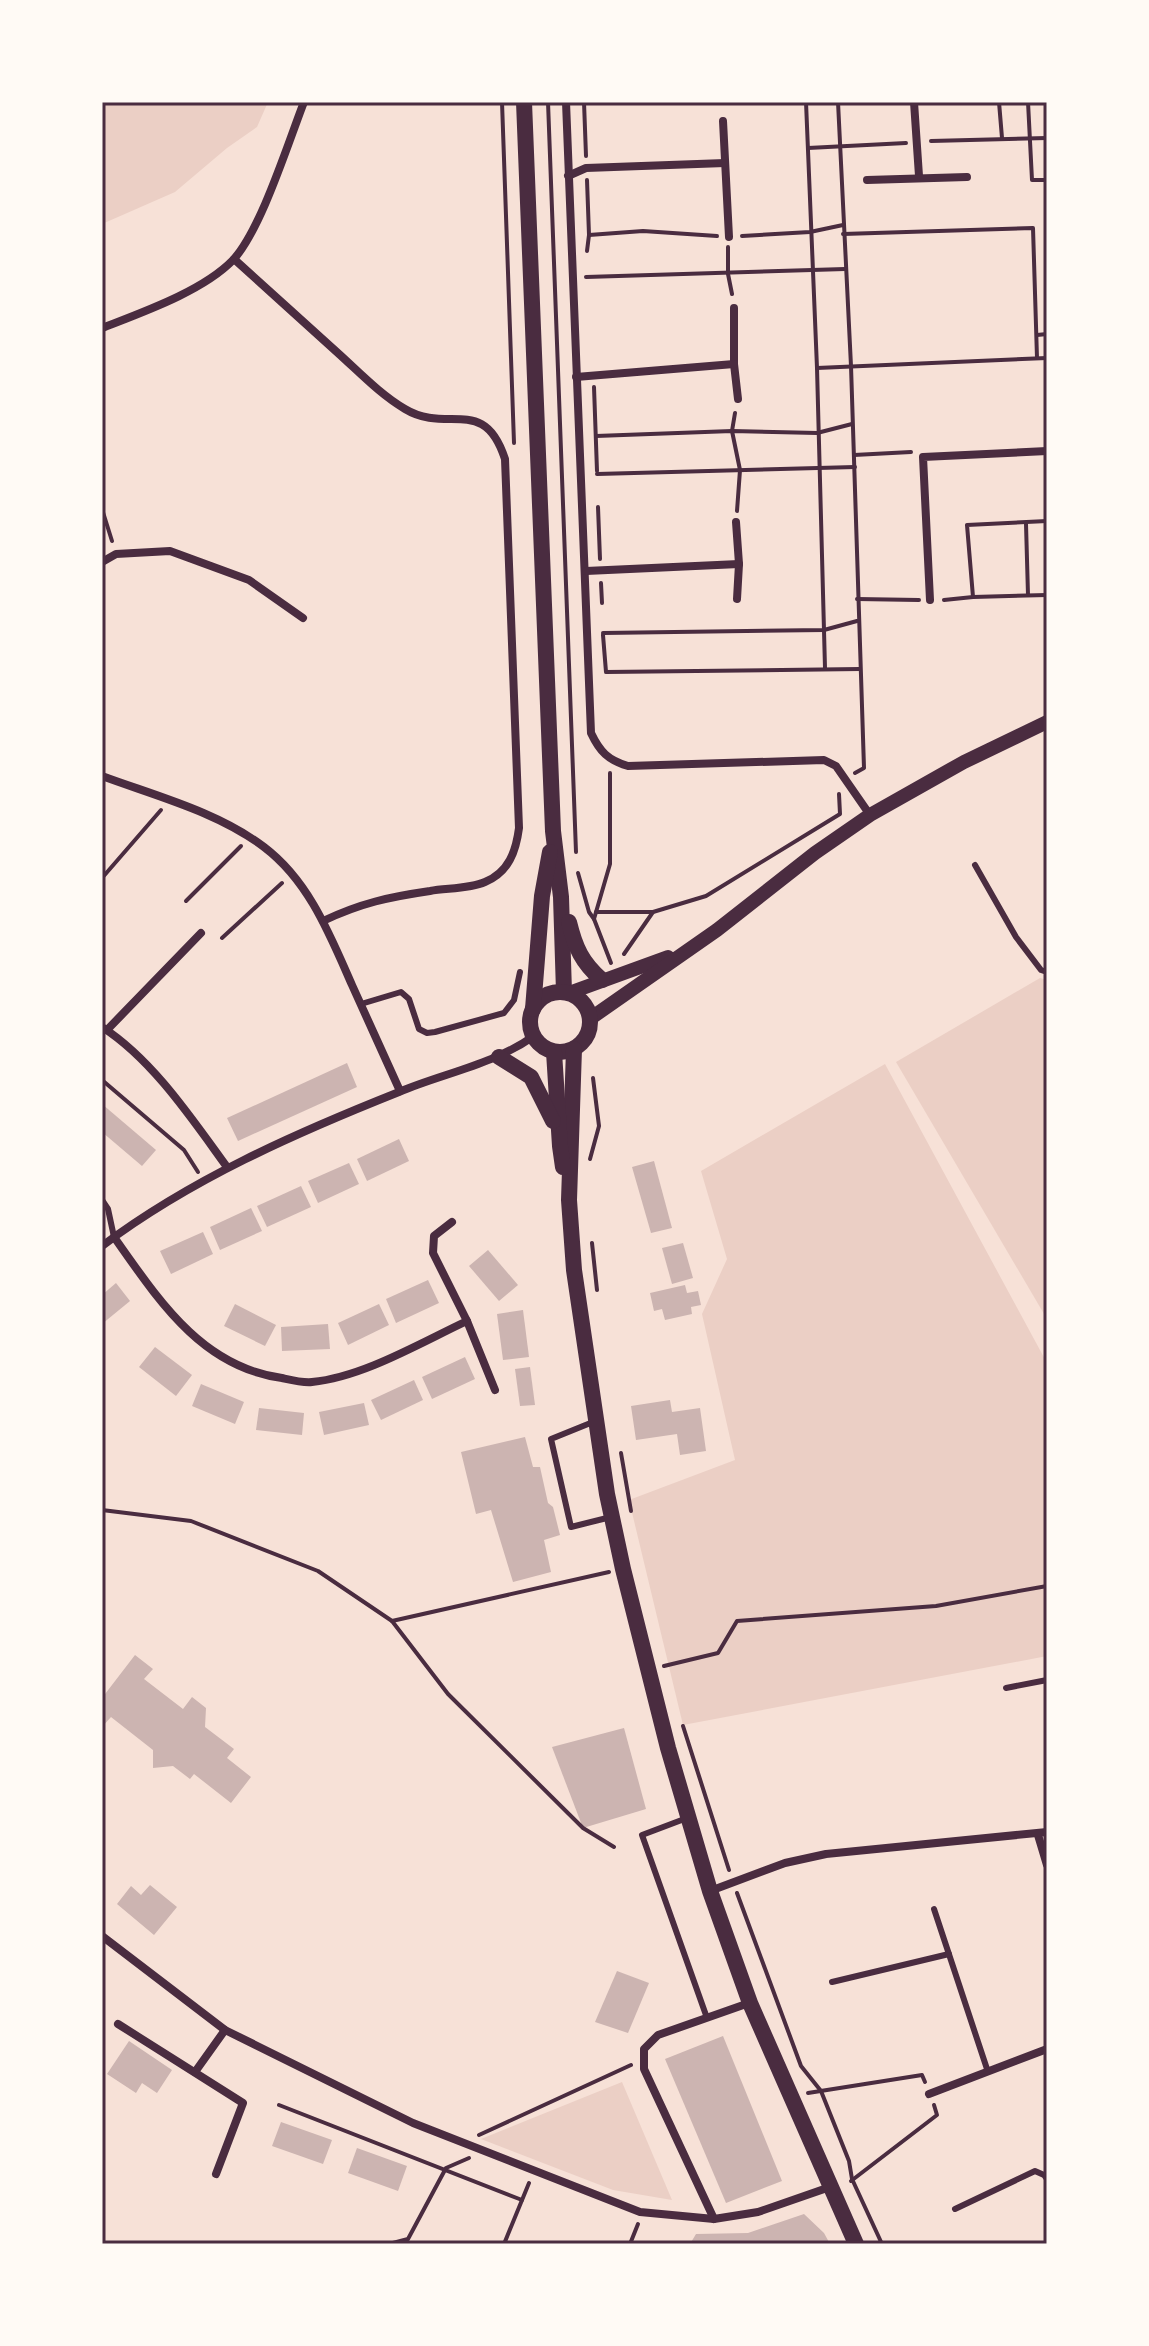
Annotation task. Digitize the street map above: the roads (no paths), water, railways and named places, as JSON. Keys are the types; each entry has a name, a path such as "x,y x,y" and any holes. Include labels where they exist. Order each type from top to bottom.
{"main road":[{"path":"524,102 553,831 561,897 566,992"},
{"path":"533,1009 546,995 566,992 584,1002 591,1018 587,1037 574,1049 554,1052 539,1044 530,1027 542,896 553,831"},
{"path":"561,897 574,946 586,966 608,975"},
{"path":"569,1200 574,1049"},
{"path":"554,1052 560,1146 569,1200 574,1270 611,1517 623,1569 656,1667 687,1818 710,1891 750,2003 856,2244"},
{"path":"499,1057 531,1077 550,1112 560,1146"}],"street":[{"path":"102,328 204,283 234,259 257,221 304,102"},
{"path":"566,102 591,733 610,761 628,766 824,760 836,766 870,815"},
{"path":"914,102 919,176"},
{"path":"723,121 729,237"},
{"path":"568,176 586,168 725,163"},
{"path":"867,180 919,176 967,177"},
{"path":"234,259 396,403 407,411 431,419 472,419 486,426 499,441 505,459 519,828 516,850 504,870 484,883 356,905 323,921"},
{"path":"734,308 734,364 738,399"},
{"path":"576,377 734,364"},
{"path":"930,600 923,457 1047,451"},
{"path":"736,522 739,564 737,599"},
{"path":"102,562 116,554 170,551 249,580 303,618"},
{"path":"586,571 739,564"},
{"path":"591,1018 870,815 964,762 1047,722"},
{"path":"102,776 169,800 238,830 265,848 292,875 323,921 400,1091"},
{"path":"201,933 104,1028 150,1069 184,1108 227,1167"},
{"path":"566,992 687,950"},
{"path":"102,1246 227,1167 400,1091 499,1057 534,1036"},
{"path":"452,1222 434,1236 433,1253 467,1321 495,1390"},
{"path":"114,1237 175,1318 194,1338 226,1361 260,1375 311,1383 361,1370 467,1321"},
{"path":"710,1891 785,1863 826,1854 1043,1834 1047,1865"},
{"path":"102,1936 225,2030 413,2123 642,2212 714,2219 758,2212 831,2191"},
{"path":"714,2219 643,2060 644,2049 658,2035 750,2003"},
{"path":"118,2024 243,2103 216,2174"},
{"path":"195,2072 225,2030"},
{"path":"929,2094 1047,2049"}],"lane":[{"path":"975,865 1016,937 1041,970 1047,972"},
{"path":"361,1004 401,992 409,999 419,1029 427,1033 435,1032 504,1013 514,1000 520,972"},
{"path":"102,1200 108,1209 114,1237"},
{"path":"596,1420 551,1439 571,1527 611,1517"},
{"path":"1006,1688 1047,1680"},
{"path":"687,1818 642,1835 707,2018"},
{"path":"934,1909 988,2072"},
{"path":"832,1982 949,1954"},
{"path":"955,2209 1035,2171 1047,2179"}]}
